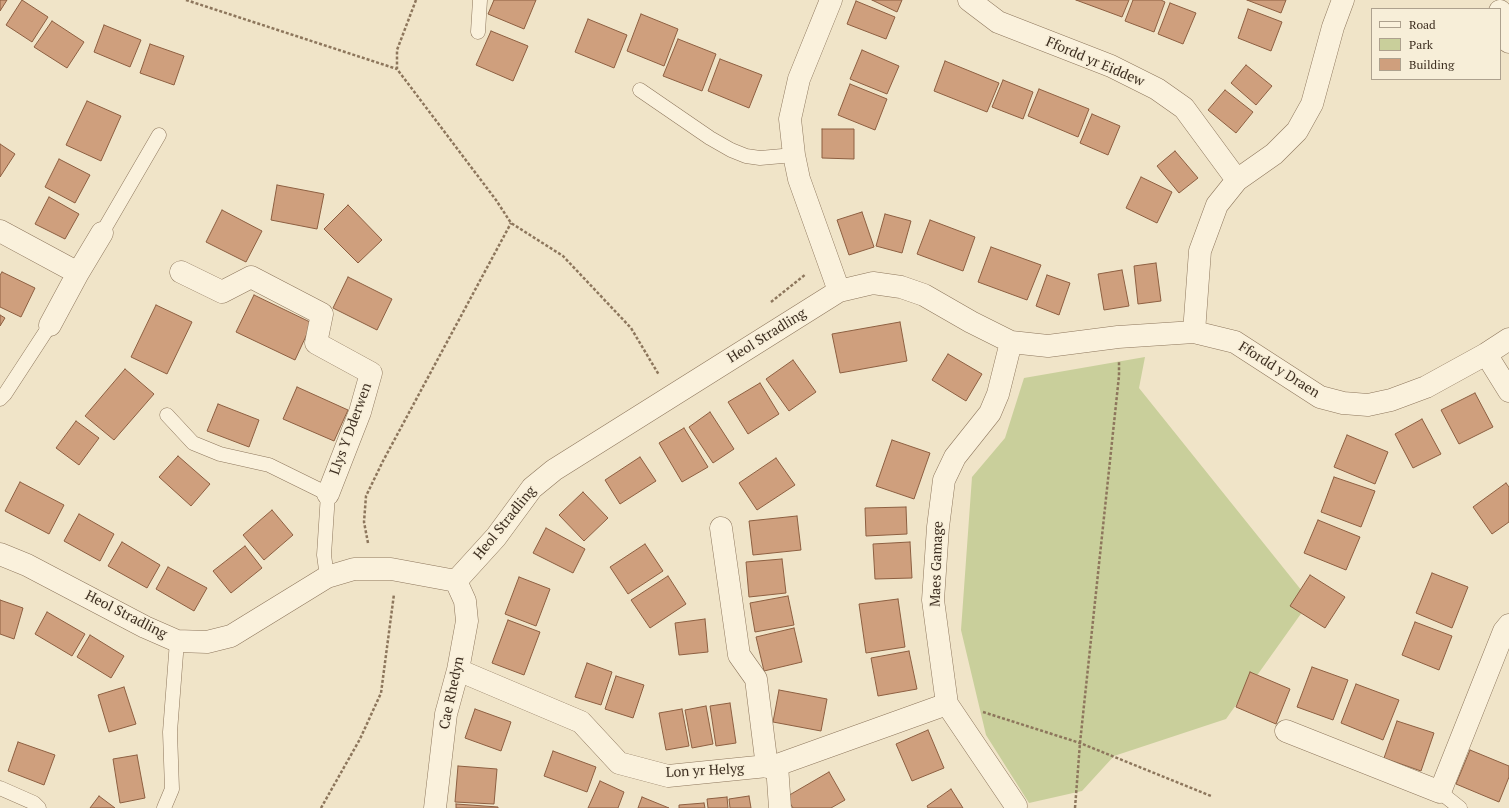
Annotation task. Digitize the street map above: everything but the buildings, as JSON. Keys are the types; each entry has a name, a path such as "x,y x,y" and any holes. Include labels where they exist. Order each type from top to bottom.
{"street":[{"path":"830,0 799,79 790,119 794,155 799,179 839,291"},
{"name":"Ffordd yr Eiddew","path":"969,0 998,22 1111,66 1157,89 1184,108 1237,180"},
{"path":"1194,332 1200,251 1216,205 1237,180 1274,154 1297,131 1312,104 1333,27 1343,0"},
{"path":"1501,15 1505,33 1509,42"},
{"path":"0,231 78,273"},
{"path":"50,325 78,273 102,233"},
{"name":"Llys Y Dderwen","path":"181,272 222,292 250,278 322,314 316,343 371,373 360,412 328,494"},
{"name":"Heol Stradling","path":"0,554 27,565 145,627 177,641 207,642 230,636 327,577 354,569 398,570 456,581 496,537 532,488 554,470 839,291 874,283 901,287 924,295 971,322 1011,342"},
{"name":"Ffordd y Draen","path":"1011,342 1048,346 1118,337 1194,332 1235,342 1320,397 1344,403 1368,405 1391,400 1426,387 1486,354 1509,339"},
{"name":"Maes Gamage","path":"1011,342 998,394 990,413 954,457 944,480 938,527 933,600 947,704 1016,806"},
{"path":"1486,354 1509,392"},
{"path":"721,528 739,655 756,679 780,808"},
{"name":"Cae Rhedyn","path":"435,808 446,714 458,670 467,621 465,601 456,581"},
{"path":"1286,731 1440,792 1504,631 1509,625"},
{"name":"Lon yr Helyg","path":"458,670 581,722 619,763 668,776 772,766 947,704"}],"lane":[{"path":"478,32 480,0"},
{"path":"640,90 710,138 731,150 746,156 760,158 794,155"},
{"path":"102,233 159,135"},
{"path":"0,399 5,394 50,325"},
{"name":"Llys Y Dderwen","path":"167,415 193,443 220,454 269,465 328,494 324,555 327,577"},
{"path":"164,808 172,790 170,732 177,641"},
{"path":"0,788 34,803 39,808"},
{"path":"1440,792 1460,808"}],"path":[{"path":"186,0 397,69 496,200 511,223 563,256 631,328 661,378"},
{"path":"397,69 397,50 416,0"},
{"path":"369,550 364,522 366,496 386,454 511,223"},
{"path":"1075,808 1080,743 1119,376 1118,337"},
{"path":"321,808 360,739 381,693 398,570"},
{"path":"947,704 970,708 1080,743 1211,796"}],"green space":[{"path":"1145,357 1139,388 1310,601 1226,719 1114,756 1082,791 1029,803 986,735 961,630 972,477 1005,438 1024,378"}]}
